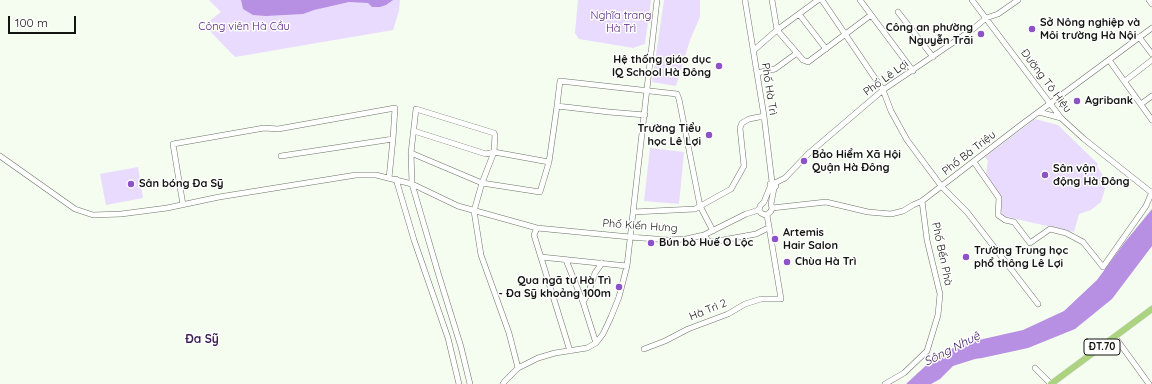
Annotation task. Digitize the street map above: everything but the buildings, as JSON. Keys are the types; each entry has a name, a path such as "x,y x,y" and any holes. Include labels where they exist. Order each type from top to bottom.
{"main road":[{"name":"ĐT.70","path":"1051,384 1152,309"}],"street":[{"path":"504,384 518,368 538,358 555,353 587,348 596,344 603,334 619,297 627,266 634,212 657,0"},
{"name":"Phố Hà Trì","path":"745,0 764,116 773,185"},
{"path":"772,0 777,30 803,60 808,62 871,15"},
{"path":"753,51 777,30 818,0"},
{"path":"822,0 883,90 891,111 907,140 942,187 967,212 1038,304"},
{"path":"860,0 913,71"},
{"name":"Đường Tô Hiệu","path":"972,0 1061,118 1084,139 1152,192"},
{"name":"Phố Lê Lợi","path":"773,185 784,178 808,154 883,90 913,71 986,18 998,14 1018,0"},
{"path":"1149,0 1152,4"},
{"path":"898,12 933,57"},
{"path":"799,14 826,49"},
{"name":"Phố Bà Triệu","path":"771,206 826,202 860,210 891,214 902,211 922,201 942,187 1050,103 1152,28"},
{"path":"1139,37 1152,54"},
{"path":"757,73 775,69 797,53"},
{"path":"1109,60 1152,120"},
{"path":"1125,81 1152,60"},
{"path":"411,153 482,183 540,192 549,162 558,106 560,81 677,94 700,206 713,231"},
{"path":"1141,104 1152,96"},
{"path":"558,106 645,115"},
{"path":"183,205 173,144 264,128 278,129 395,108 389,178"},
{"path":"470,384 461,347 412,184 411,153 416,109 494,132 495,134 494,152 482,183 474,211 481,255 510,333 518,368"},
{"path":"1039,112 1061,118"},
{"path":"634,212 695,209 731,189 744,166 740,128 742,123 749,119 764,116"},
{"path":"414,131 486,154 494,152 549,162"},
{"path":"282,156 393,139"},
{"name":"Phố Kiến Hưng","path":"0,156 75,209 93,215 121,214 183,205 356,175 376,175 396,179 412,184 458,206 537,228 630,237 686,239 704,235 746,214 759,210"},
{"path":"974,162 999,198 998,215 1005,220 1014,222 1030,243 1050,229 1066,233 1082,242 1103,267 1146,206 1152,192"},
{"path":"396,179 414,240 448,338 459,384"},
{"path":"766,215 759,210 773,185"},
{"path":"766,215 771,211 773,185"},
{"name":"Phố Bến Phà","path":"885,384 904,373 927,351 938,315 940,294 927,240 922,201"},
{"path":"764,202 768,202 771,206"},
{"path":"704,235 708,241 712,242 756,234 768,228 766,215"},
{"path":"537,228 534,235 570,351"},
{"name":"Hà Trì 2","path":"644,349 665,341 688,329 728,314 745,304 762,298 781,299 768,228"},
{"path":"541,257 627,266"},
{"path":"566,260 583,302 596,344"},
{"path":"583,302 588,294 595,273 602,263"},
{"path":"1115,337 1149,384"},
{"path":"1035,368 1051,384"}],"green space":[{"name":"Công viên Hà Cầu","path":"209,0 400,0 399,11 393,30 235,57 204,25 221,12"},
{"name":"Nghĩa trang Hà Trì","path":"578,0 651,0 645,44 633,48 579,39 575,33"},
{"path":"664,0 700,0 700,17 690,40 676,86 652,82"},
{"name":"Sân vận động Hà Đông","path":"1035,119 1058,125 1098,164 1097,166 1103,176 1105,189 1101,202 1091,210 1079,214 1074,232 1003,216 1001,211 1002,199 986,174 988,161 985,157"},
{"path":"650,148 684,152 679,204 644,201"},
{"path":"138,167 143,198 106,205 100,174"}],"water":[{"path":"241,0 393,0 380,7 372,7 368,3 349,2 303,14 266,16 253,15 243,9"},
{"name":"Sông Nhuệ","path":"1152,209 1152,246 1112,299 1075,329 1028,348 975,359 953,366 940,379 931,384 906,384 934,358 961,344 1023,330 1064,311 1097,280"}],"place":[{"name":"Sở Nông nghiệp và Môi trường Hà Nội","path":"1032,29"},
{"name":"Công an phường Nguyễn Trãi","path":"981,34"},
{"name":"Hệ thống giáo dục IQ School Hà Đông","path":"719,66"},
{"name":"Agribank","path":"1077,101"},
{"name":"Trường Tiểu học Lê Lợi","path":"709,135"},
{"name":"Bảo Hiểm Xã Hội Quận Hà Đông","path":"804,161"},
{"name":"Sân vận động Hà Đông","path":"1045,175"},
{"name":"Sân bóng Đa Sỹ","path":"131,184"},
{"name":"Artemis Hair Salon","path":"775,239"},
{"name":"Bún bò Huế O Lộc","path":"651,243"},
{"name":"Trường Trung học phổ thông Lê Lợi","path":"966,257"},
{"name":"Chùa Hà Trì","path":"787,262"},
{"name":"Qua ngã tư Hà Trì - Đa Sỹ khoảng 100m","path":"619,287"}],"district":[{"name":"Đa Sỹ","path":"202,339"}]}
